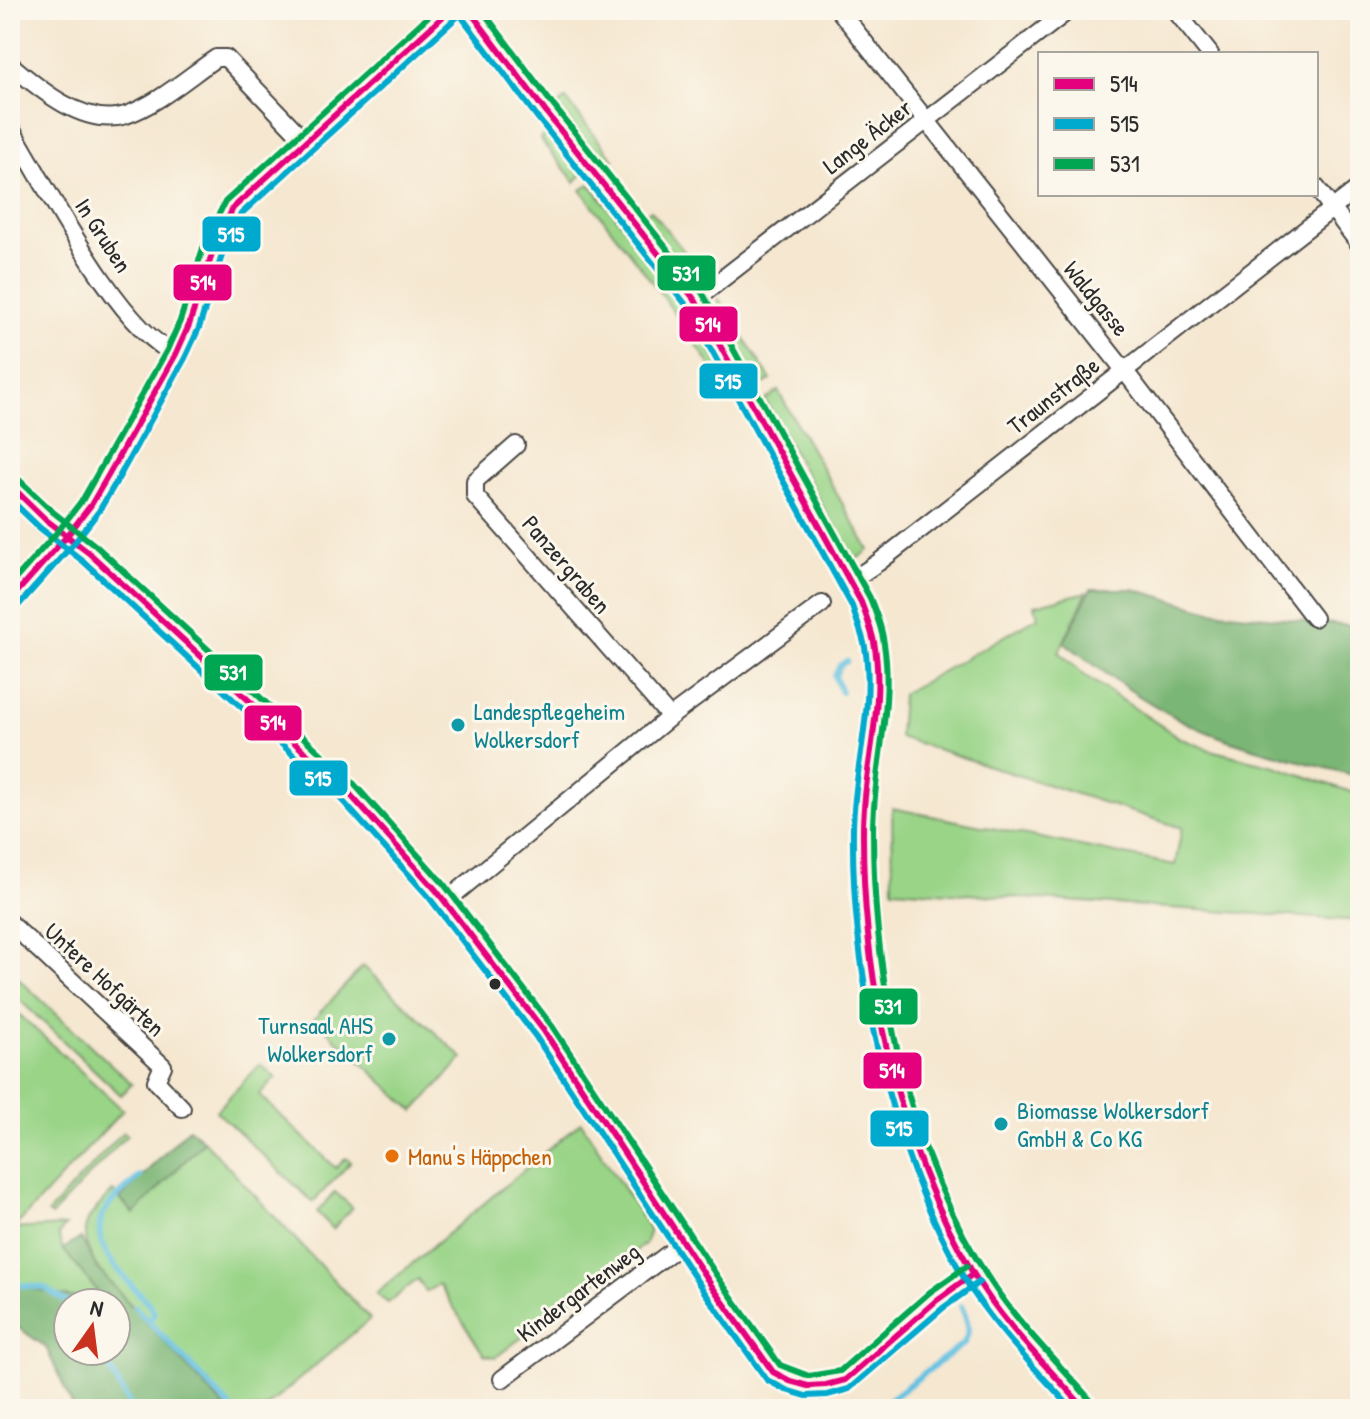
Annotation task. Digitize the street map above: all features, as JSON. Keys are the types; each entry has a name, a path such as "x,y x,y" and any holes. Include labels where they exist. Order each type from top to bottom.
{"street":[{"path":"10,600 91,505 176,354 233,208 450,10"},
{"path":"469,10 695,300 851,581 873,636 878,686 863,824 871,952 885,1035 903,1104 951,1233 973,1274 1001,1313 1085,1409"},
{"name":"Waldgasse","path":"839,10 1124,370 1314,618"},
{"name":"Lange Äcker","path":"695,300 1069,10"},
{"path":"1175,10 1208,52"},
{"path":"10,64 33,84 63,102 90,114 109,117 135,111 216,58 226,58 305,141"},
{"name":"In Gruben","path":"10,127 87,255 133,320 163,349 176,354"},
{"name":"Traunstraße","path":"851,581 1360,187"},
{"path":"1318,190 1360,245"},
{"name":"Panzergraben","path":"516,445 475,481 475,496 670,717"},
{"path":"10,485 46,520 89,553 347,791 445,902 544,1031 683,1243 773,1372 786,1381 804,1387 830,1386 845,1380 937,1300 973,1274"},
{"path":"445,902 670,717 822,604"},
{"name":"Untere Hofgärten","path":"10,923 163,1066 156,1081 182,1108"},
{"name":"Kindergartenweg","path":"502,1379 683,1243"},
{"path":"804,1387 815,1409"}],"green space":[{"path":"566,99 614,160 605,168 558,106"},
{"path":"547,132 582,174 575,182 540,139"},
{"path":"590,184 683,300 722,370 716,373 662,295 581,190"},
{"path":"651,210 705,278 696,278 687,273 643,216"},
{"path":"719,299 771,380 757,387 714,309"},
{"path":"778,391 869,550 858,558 850,557 765,400"},
{"path":"1091,589 1133,589 1211,611 1360,627 1360,777 1256,749 1201,730 1160,709 1120,683 1064,642"},
{"path":"1087,592 1059,652 1084,675 1180,738 1360,795 1360,921 893,889 892,808 1175,865 1182,828 899,737 902,694 1038,617 1035,605"},
{"name":"Turnsaal AHS Wolkersdorf","path":"363,966 463,1058 414,1111 314,1019"},
{"path":"10,971 132,1084 121,1095 10,991"},
{"path":"10,1006 123,1110 15,1227 10,1223"},
{"path":"260,1064 276,1077 259,1095 336,1168 346,1158 351,1162 313,1202 216,1111"},
{"path":"581,1122 650,1230 645,1244 496,1357 485,1355 480,1349 439,1284 426,1292 418,1279 388,1303 376,1294"},
{"path":"189,1128 204,1141 134,1214 120,1199"},
{"path":"123,1132 127,1135 51,1216 48,1213"},
{"path":"204,1141 370,1319 264,1409 226,1409 132,1306 132,1287 114,1287 97,1268 90,1254 86,1243 86,1226 95,1210 113,1191 134,1213"},
{"path":"335,1192 352,1207 333,1229 317,1212"},
{"path":"66,1226 58,1234 63,1249 94,1287 52,1287 52,1293 10,1284 10,1229"},
{"path":"81,1238 97,1268 114,1287 94,1287 63,1249"},
{"path":"10,1284 52,1293 52,1360 46,1347 10,1322"},
{"path":"132,1306 226,1409 74,1409 55,1367 132,1367"}],"waterway":[{"path":"841,692 835,676 840,665 847,661"},
{"path":"140,1176 109,1205 102,1216 100,1229 106,1253 150,1305 154,1313 149,1321"},
{"path":"10,1284 45,1288 52,1293"},
{"path":"877,1409 964,1343 968,1328 961,1306"},
{"path":"135,1307 232,1409"},
{"path":"109,1367 132,1409"}],"transit line":[{"name":"531","path":"10,585 83,499 167,350 180,321 205,242 225,202 435,10"},
{"name":"514","path":"10,600 67,536 91,505 109,474 176,354 189,325 215,245 233,208 450,10"},
{"name":"514","path":"469,10 695,300 861,602 873,637 877,666 876,713 864,806 864,886 877,1001 889,1059 924,1171 946,1224 973,1273 1011,1327 1085,1409"},
{"name":"531","path":"482,10 703,294 870,598 882,632 886,668 885,714 873,831 880,947 888,1006 917,1124 962,1233 991,1282 1014,1314 1092,1402"},
{"name":"515","path":"461,16 687,306 852,606 864,642 867,670 866,715 854,805 854,884 868,1001 896,1119 915,1175 964,1278 1001,1329 1072,1409"},
{"name":"515","path":"17,607 75,542 118,479 199,328 224,249 241,214 457,17"},
{"name":"531","path":"17,478 96,546 354,784 443,883 552,1026 719,1279 780,1365 809,1376 840,1371 930,1292 967,1266"},
{"name":"514","path":"10,485 46,520 89,553 347,791 436,890 544,1031 711,1285 773,1372 808,1386 845,1380 937,1300 973,1274"},
{"name":"515","path":"10,499 40,528 83,561 340,798 428,896 536,1037 703,1290 767,1380 806,1396 849,1389 943,1308 979,1282"}],"place":[{"name":"Landespflegeheim Wolkersdorf","path":"458,725"},
{"name":"Turnsaal AHS Wolkersdorf","path":"389,1039"},
{"name":"Biomasse Wolkersdorf GmbH & Co KG","path":"1001,1124"},
{"name":"Manu's Häppchen","path":"392,1156"}]}
